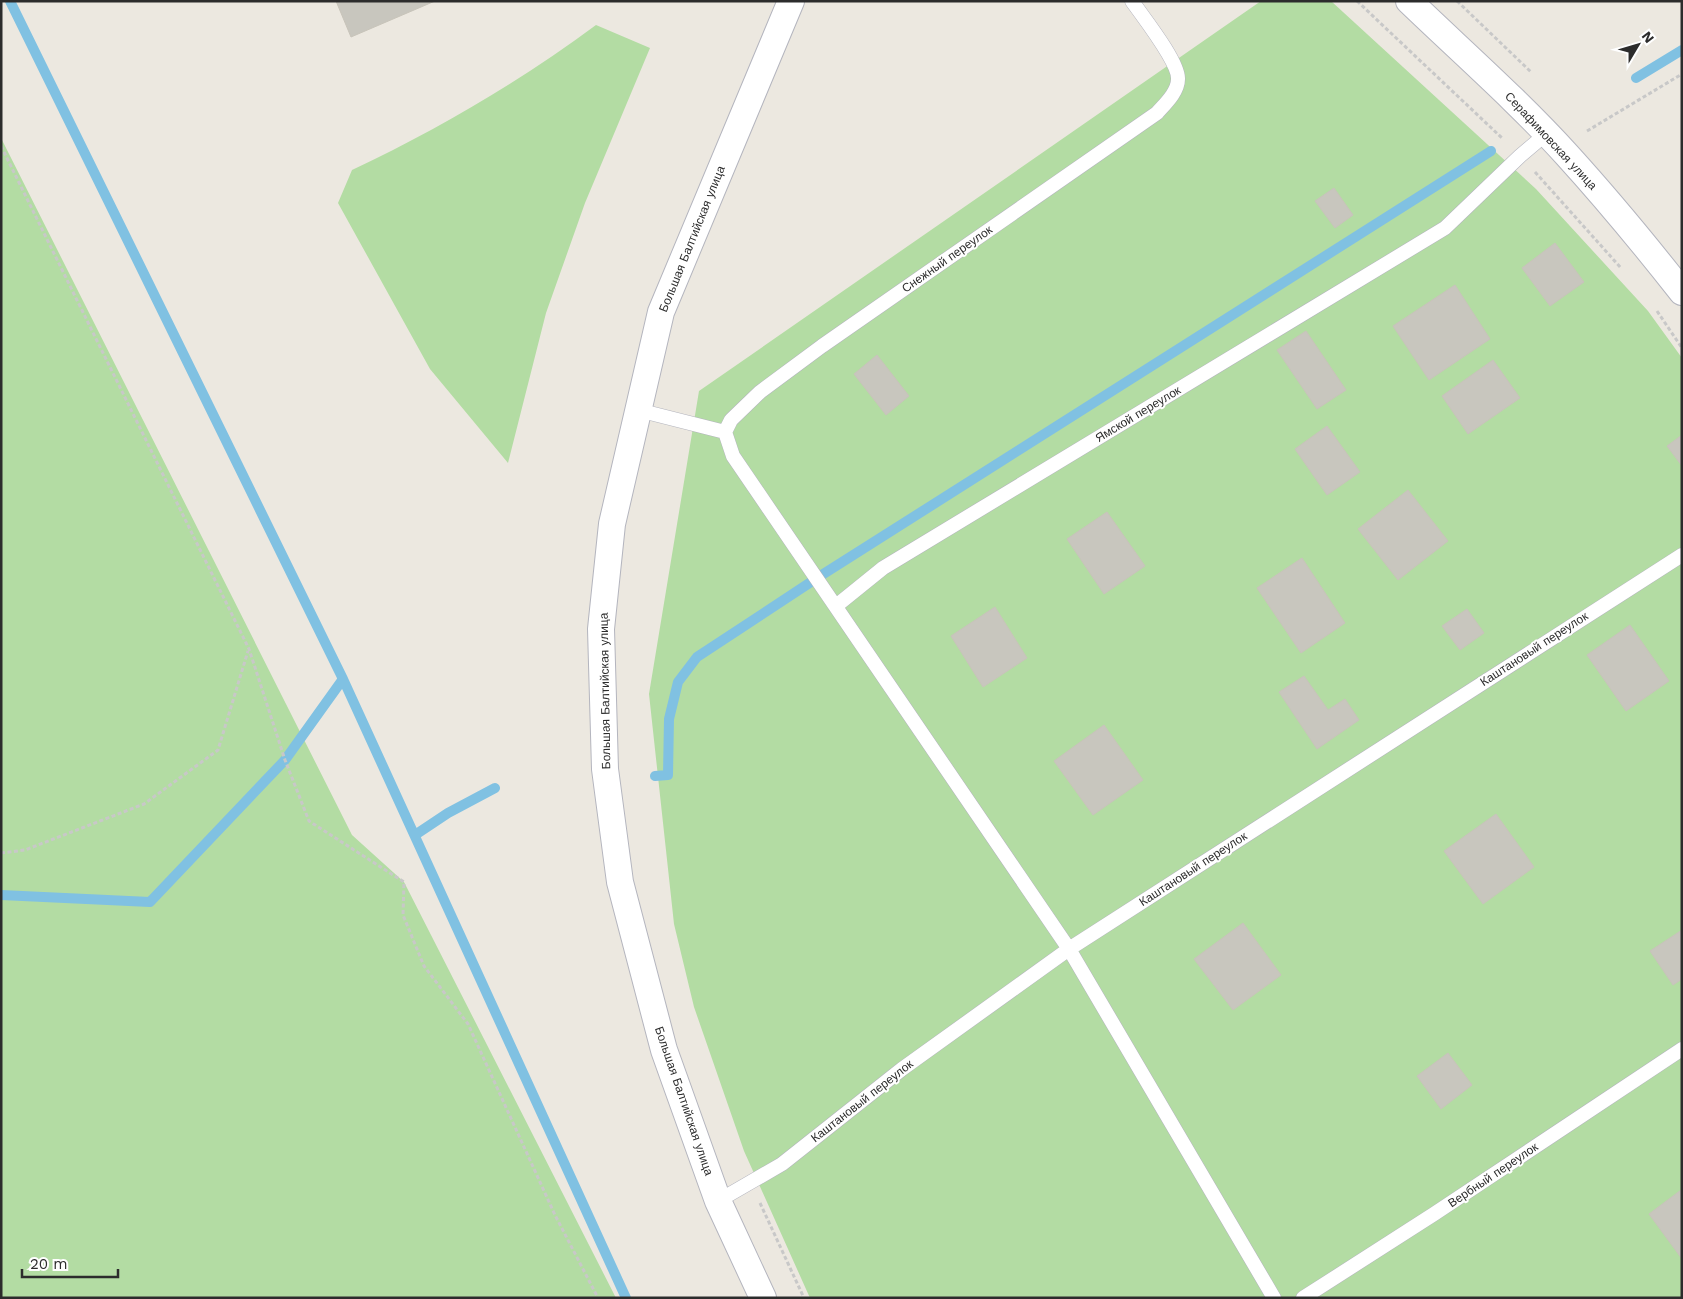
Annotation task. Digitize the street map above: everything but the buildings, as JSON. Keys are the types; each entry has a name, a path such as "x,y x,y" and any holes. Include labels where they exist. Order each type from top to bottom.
{"street":[{"name":"Большая Балтийская улица","path":"763,1298 718,1201 661,1040 620,882 605,769 601,629 612,524 661,312 791,1"},
{"name":"Серафимовская улица","path":"1409,1 1502,89 1566,154 1643,242 1682,292"}],"lane":[{"name":"Снежный переулок","path":"725,432 731,420 760,392 876,308 1158,113 1174,92 1178,79 1168,54 1132,1"},
{"name":"Ямской переулок","path":"836,606 883,568 1446,228 1520,156 1546,134"},
{"path":"638,410 725,432 733,456 1069,949 1274,1298"},
{"name":"Каштановый переулок","path":"718,1201 782,1164 902,1069 1069,949 1682,555"},
{"name":"Вербный переулок","path":"1303,1298 1434,1214 1682,1049"}],"path":[{"path":"1587,131 1682,74"},
{"path":"1,146 249,649 285,760 309,821 404,882 403,915 424,966 468,1024 555,1215 598,1298"},
{"path":"1,853 25,850 144,804 218,750 249,649"},
{"path":"758,1198 804,1298"}],"green space":[{"path":"1261,1 1331,1 1536,189 1648,311 1682,358 1682,1298 810,1298 744,1151 694,1007 674,924 649,694 699,391"},
{"path":"596,25 650,48 585,203 546,313 508,463 430,369 338,203 352,170 416,138 477,104 537,66"},
{"path":"1,138 352,835 404,882 616,1298 1,1298"}],"waterway":[{"path":"10,1 343,679 626,1298"},
{"path":"1636,78 1682,50"},
{"path":"655,776 668,775 669,719 678,682 697,657 817,578 1491,151"},
{"path":"1,895 150,902 285,760 343,679"},
{"path":"415,835 448,813 495,788"}]}
